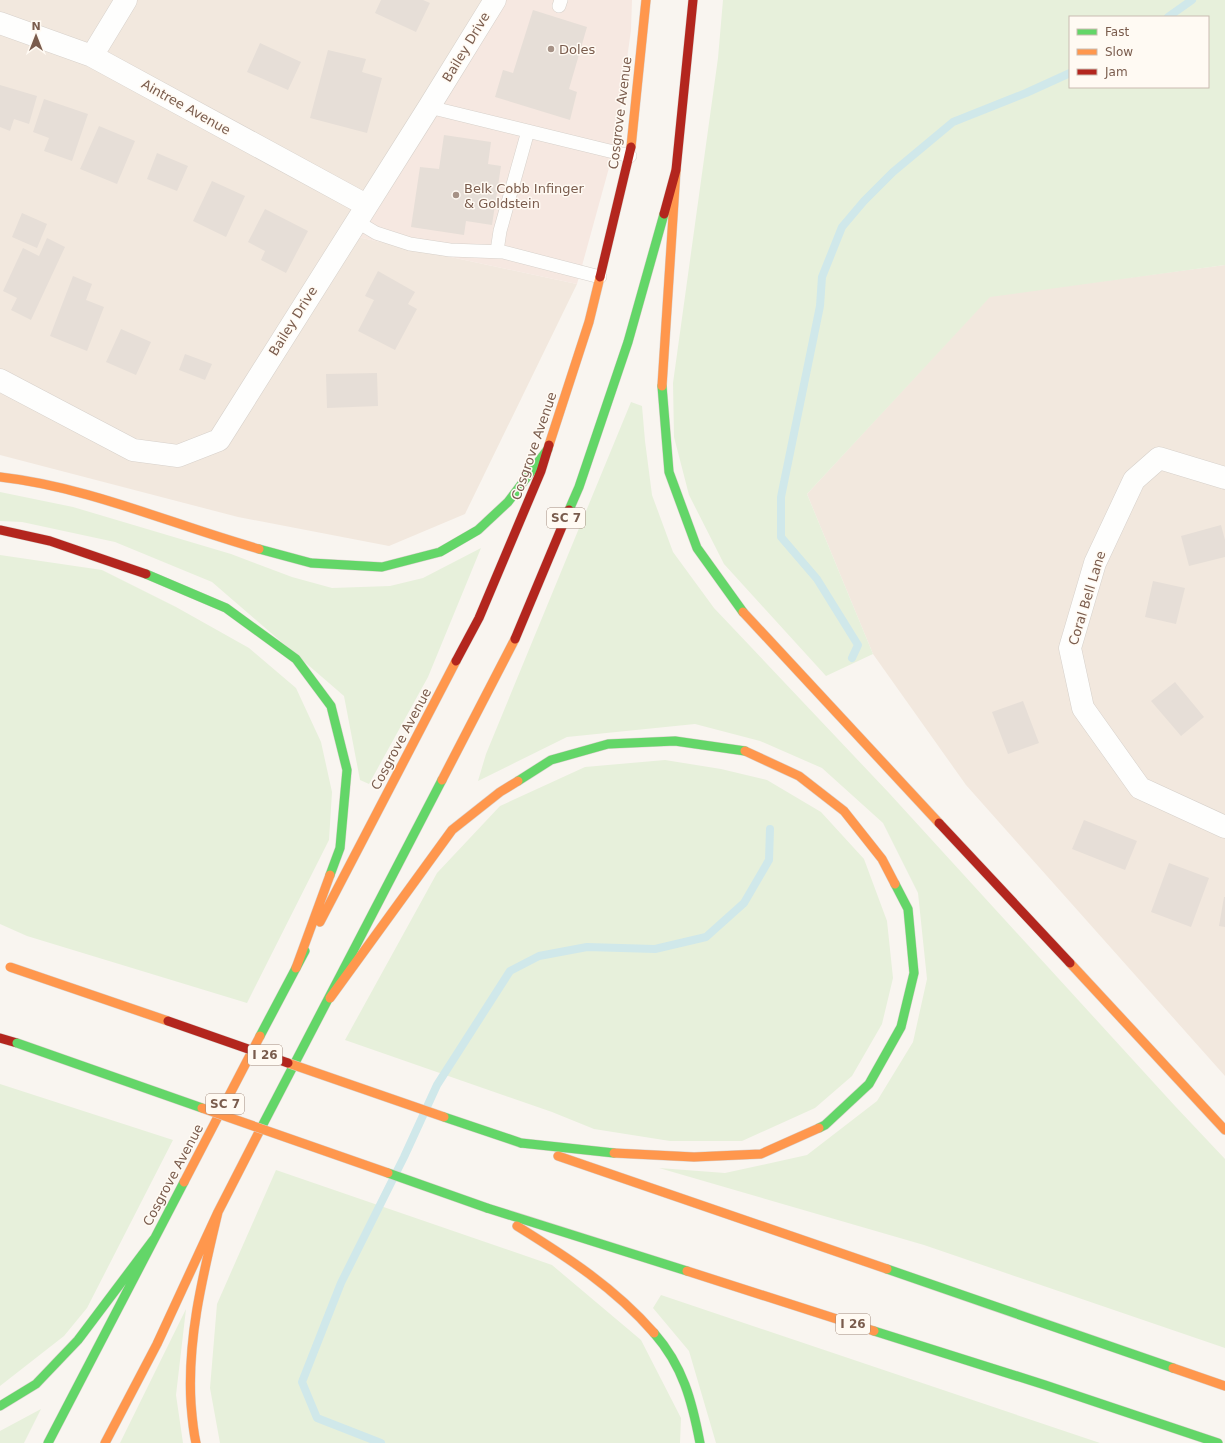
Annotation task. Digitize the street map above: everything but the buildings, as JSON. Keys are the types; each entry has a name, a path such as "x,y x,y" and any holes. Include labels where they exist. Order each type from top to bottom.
{"main road":[{"name":"Cosgrove Avenue","path":"48,1443 479,618 541,471 589,322 630,156 646,0"},
{"name":"SC 7","path":"105,1443 157,1344 218,1212 514,642 567,517 579,487 628,342 676,170 694,0"},
{"path":"676,170 662,383 669,472 697,548 742,611 1225,1130"},
{"path":"0,477 34,481 134,509 232,542 312,564 382,567 440,552 478,530 508,502 548,449"},
{"path":"0,530 50,542 130,567 226,608 296,659 331,706 347,770 340,848 296,968"},
{"path":"330,998 452,830 500,792 551,760 608,744 675,741 745,751 799,776 844,811 882,859 908,909 914,973 901,1027 869,1084 825,1125 761,1154 694,1157 632,1154 521,1143"},
{"name":"I 26","path":"0,962 10,967 1225,1386"},
{"name":"I 26","path":"0,1038 487,1208 1044,1385 1218,1443"},
{"path":"0,1041 17,1043"},
{"path":"487,1208 571,1259 597,1278 649,1325 678,1366 694,1406 700,1443"},
{"path":"196,1443 190,1400 189,1365 198,1300 218,1212"},
{"path":"0,1406 36,1384 78,1340 154,1239"}],"street":[{"path":"92,56 126,0"},
{"name":"Bailey Drive","path":"0,380 133,450 178,456 219,440 495,0"},
{"name":"Aintree Avenue","path":"0,23 92,56 361,213"},
{"name":"Coral Bell Lane","path":"1225,478 1159,458 1134,480 1095,563 1070,648 1083,708 1140,788 1225,827"}],"lane":[{"path":"429,107 630,156"},
{"path":"497,251 500,231 528,131"},
{"path":"361,213 376,233 410,244 450,250 497,251 600,277"}],"shaded area":[{"path":"0,0 495,0 348,235 577,284 465,514 389,546 238,517 0,455"},
{"path":"495,0 632,0 631,30 615,146 577,284 348,235"},
{"path":"1225,265 1225,1076 966,785 873,654 807,494 990,296"}],"green space":[{"path":"723,0 1225,0 1225,265 990,297 807,494 873,654 826,676 724,564 689,495 674,437 673,383 718,58"},
{"path":"631,402 642,406 652,495 673,552 714,608 889,793 1225,1159 1225,1348 924,1245 659,1168 725,1173 807,1155 877,1101 913,1042 927,979 918,893 883,823 822,768 760,741 695,724 567,737 478,781 486,754"},
{"path":"0,492 73,507 231,554 292,577 332,588 390,586 423,578 481,548 428,677 369,784 360,780 344,696 212,582 115,542 22,522 0,521"},
{"path":"0,555 102,570 176,607 249,648 296,688 321,742 332,792 329,840 247,1003 27,936 0,924"},
{"path":"665,760 721,769 767,780 821,812 864,859 887,921 893,978 882,1024 852,1076 815,1108 742,1141 670,1141 594,1129 552,1112 345,1040 437,873 500,806 585,767"},
{"path":"0,1084 173,1140 87,1308 64,1336 0,1386"},
{"path":"276,1170 552,1265 641,1340 681,1418 680,1443 220,1443 210,1388 217,1304"},
{"path":"661,1295 1100,1443 716,1443 689,1351 653,1308"},
{"path":"186,1309 176,1395 183,1443 120,1443"},
{"path":"41,1409 24,1443 0,1443 0,1431"}],"waterway":[{"path":"1169,16 1192,0"},
{"path":"852,658 858,645 817,579 781,537 781,497 820,306 822,277 842,227 864,201 893,172 953,122 1026,93 1069,73"},
{"path":"381,1443 317,1418 302,1382 341,1283 404,1157 437,1085 510,971 539,956 587,947 655,949 706,937 744,903 769,860 770,829"}],"traffic: fast":[{"path":"569,510 579,487 628,342 664,214"},
{"path":"662,386 669,472 697,548 743,612"},
{"path":"259,549 311,563 382,567 440,552 478,530 508,502 548,449"},
{"path":"146,574 226,608 296,659 331,706 347,770 340,848 330,875"},
{"path":"518,781 551,760 608,744 675,741 745,751"},
{"path":"259,1132 442,780"},
{"path":"819,1128 825,1125 869,1084 901,1027 914,973 908,909 895,884"},
{"path":"260,1036 305,951"},
{"path":"17,1043 202,1108"},
{"path":"444,1117 521,1143"},
{"path":"521,1143 614,1153"},
{"path":"388,1173 487,1208"},
{"path":"48,1443 184,1182"},
{"path":"487,1208 687,1271"},
{"path":"0,1406 36,1384 78,1340 154,1239"},
{"path":"887,1269 1173,1368"},
{"path":"874,1331 1045,1385 1218,1443"},
{"path":"654,1333 672,1358 685,1385 694,1413 700,1443"}],"traffic: slow":[{"path":"631,147 646,0"},
{"path":"662,386 676,170"},
{"path":"549,445 589,322 600,277"},
{"path":"0,477 66,489 259,549"},
{"path":"743,612 939,823"},
{"path":"442,780 515,639"},
{"path":"320,922 456,661"},
{"path":"745,751 799,776 844,811 882,859 895,884"},
{"path":"330,998 452,830 500,792 518,781"},
{"path":"296,968 330,875"},
{"path":"1070,963 1225,1130"},
{"path":"10,967 168,1021"},
{"path":"184,1182 260,1036"},
{"path":"288,1063 444,1117"},
{"path":"202,1108 388,1173"},
{"path":"614,1153 694,1157 761,1154 819,1128"},
{"path":"105,1443 157,1344 218,1212 259,1132"},
{"path":"558,1156 887,1269"},
{"path":"196,1443 191,1404 191,1355 197,1307 218,1212"},
{"path":"517,1226 590,1274 623,1302 654,1333"},
{"path":"687,1271 874,1331"},
{"path":"1173,1368 1225,1386"}],"traffic: jam":[{"path":"664,214 676,170 693,0"},
{"path":"600,277 631,147"},
{"path":"456,661 479,618 541,471 549,445"},
{"path":"515,639 569,510"},
{"path":"0,530 50,541 146,574"},
{"path":"939,823 1070,963"},
{"path":"168,1021 288,1063"},
{"path":"0,1038 17,1043"}],"place":[{"name":"Doles","path":"551,49"},
{"name":"Belk Cobb Infinger & Goldstein","path":"456,195"}]}
